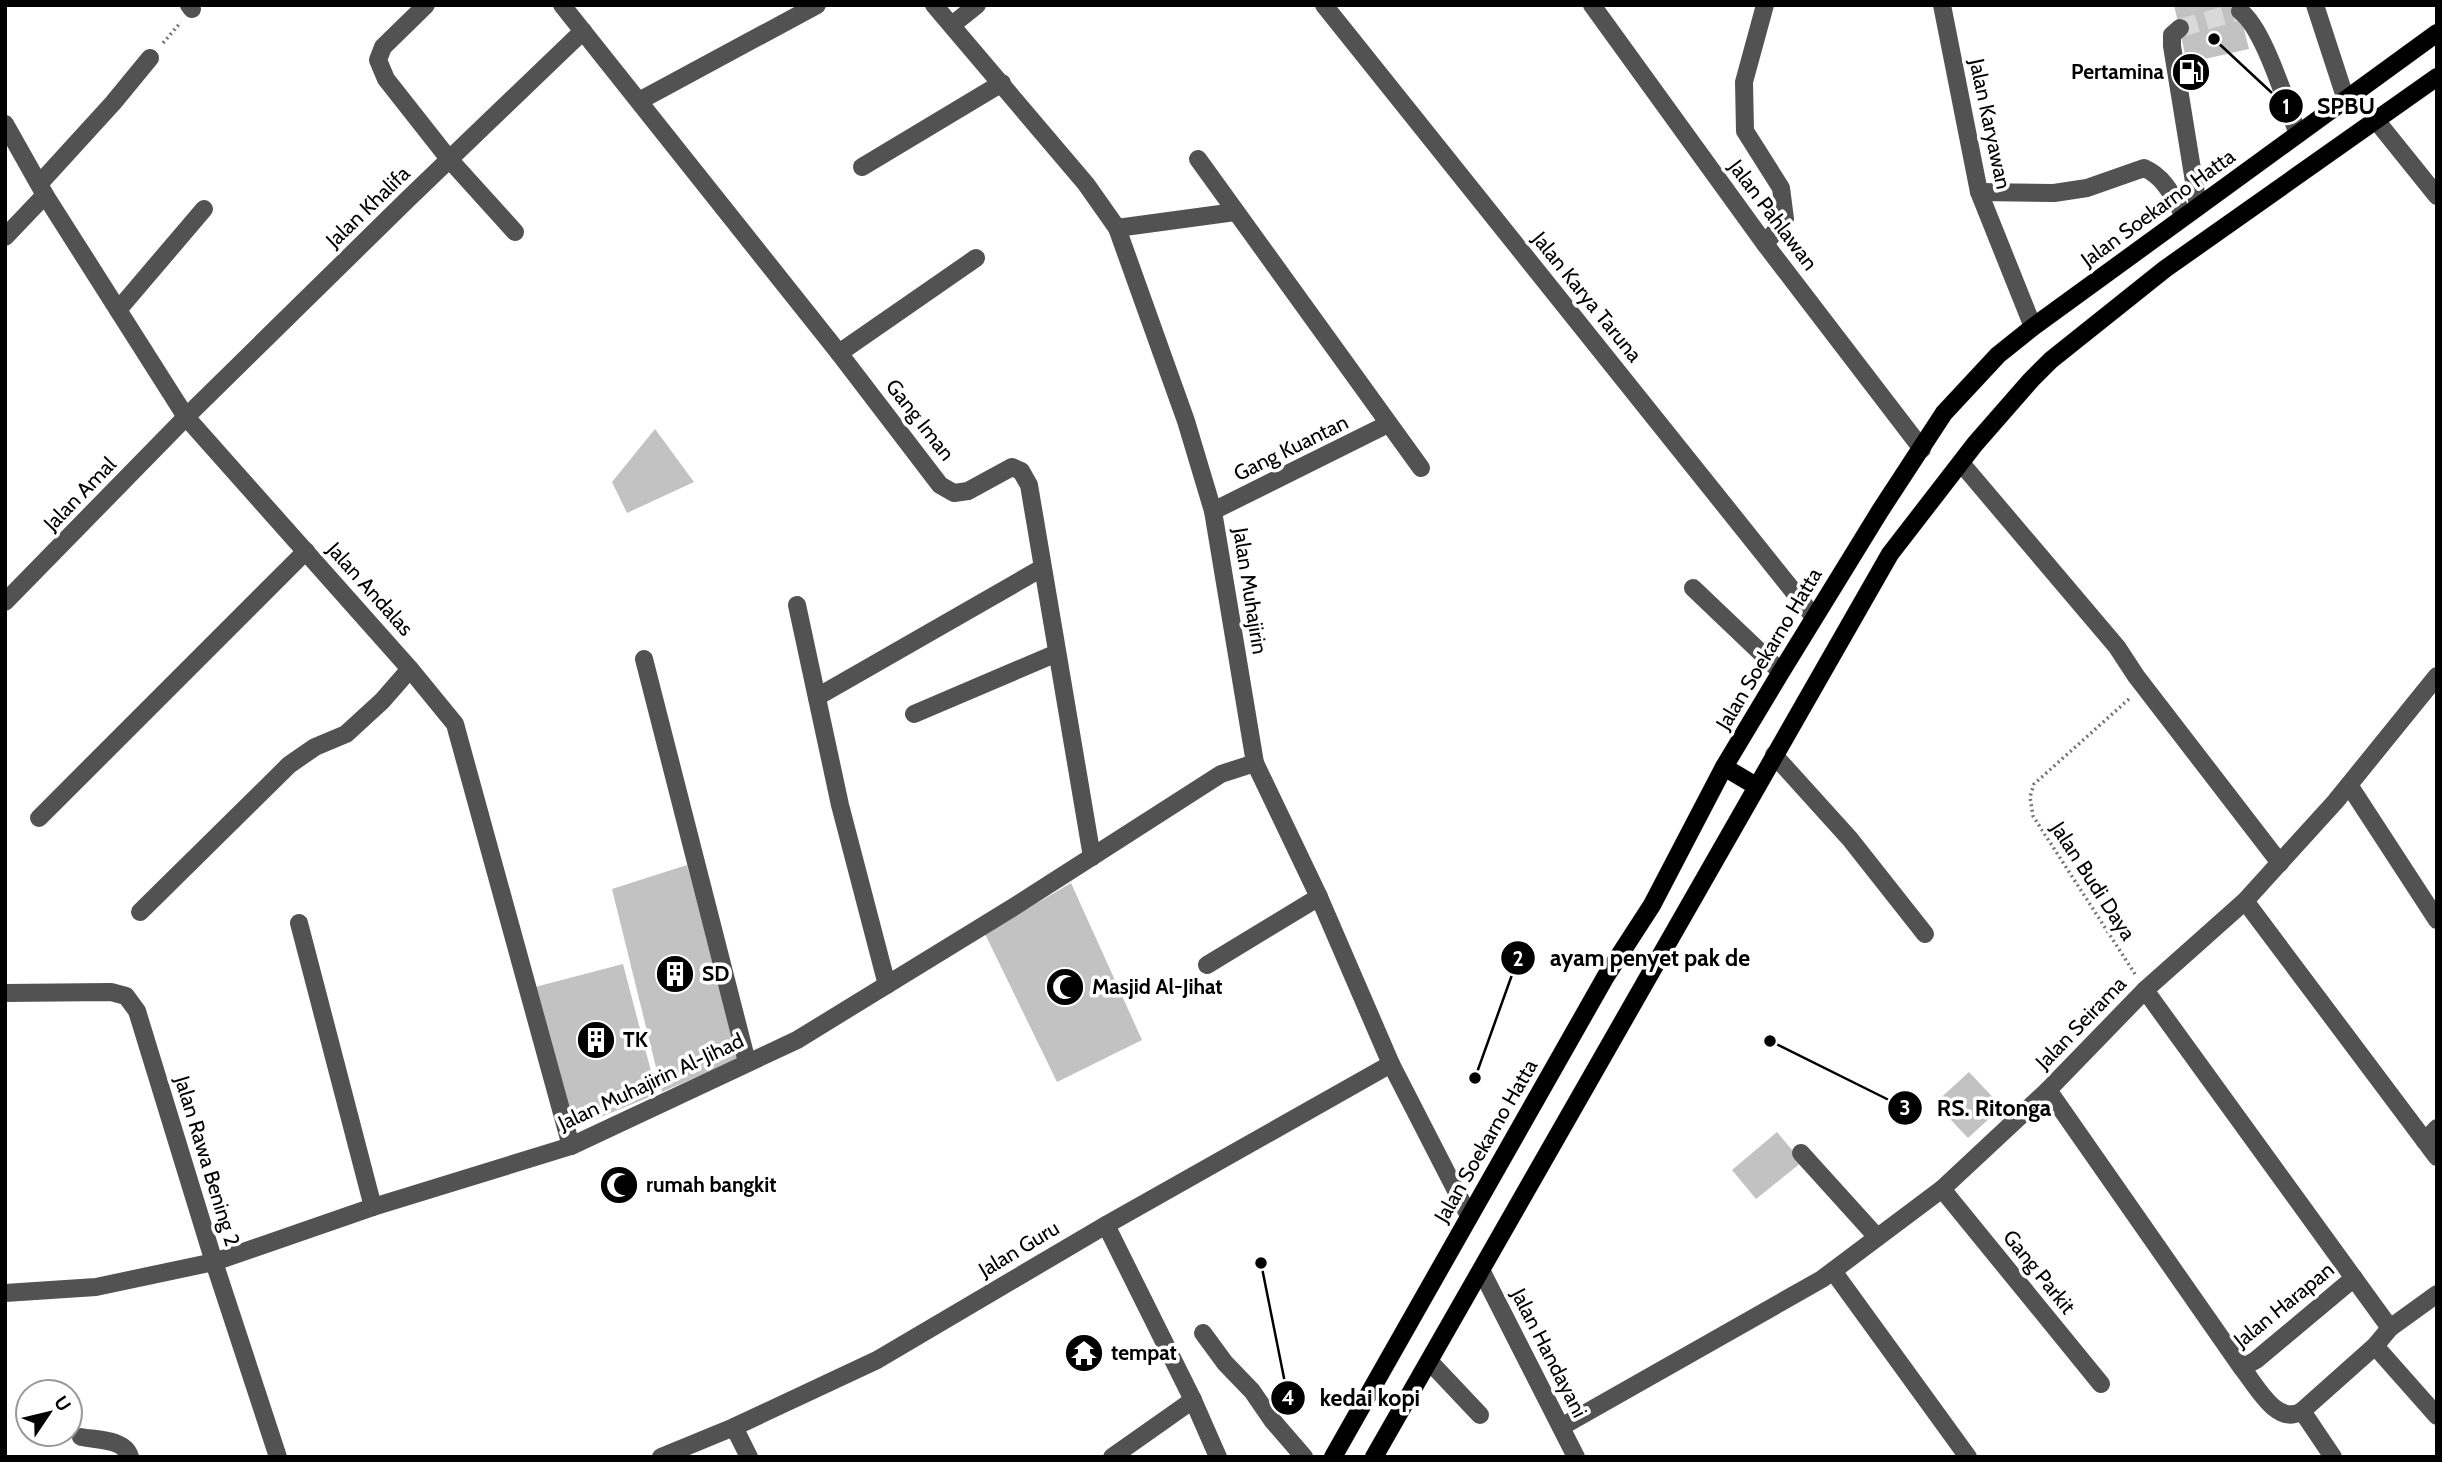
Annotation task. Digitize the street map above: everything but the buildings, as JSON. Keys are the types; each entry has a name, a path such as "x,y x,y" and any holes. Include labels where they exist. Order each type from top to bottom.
{"main road":[{"name":"Jalan Soekarno Hatta","path":"1333,1457 1606,976 1652,905 1724,767 1885,503 1944,414 1998,355 2033,327 2437,33"},
{"path":"1374,1457 1890,554 1961,463 2031,380 2052,360 2165,268 2437,77"},
{"path":"1724,767 1756,786"}],"street":[{"path":"426,5 383,47 378,60 386,79 449,159 515,232"},
{"name":"Gang Iman","path":"562,5 839,353 940,485 954,493 968,491 1012,467 1021,471 1029,485 1092,857"},
{"path":"639,101 817,5"},
{"name":"Jalan Muhajirin","path":"934,5 1086,184 1117,228 1186,421 1213,511 1255,763 1319,897 1391,1064 1469,1216"},
{"path":"952,25 977,5"},
{"name":"Jalan Karya Taruna","path":"1324,5 1814,617"},
{"name":"Jalan Pahlawan","path":"1591,5 1765,244 1922,449"},
{"path":"1765,5 1744,82 1745,131 1781,188 1785,219 1765,244"},
{"name":"Jalan Karyawan","path":"1942,5 1979,192 2033,327"},
{"path":"2315,5 2346,100"},
{"path":"2240,11 2250,18 2260,39 2298,134"},
{"path":"2180,28 2172,36 2172,46 2191,211"},
{"name":"Jalan Khalifa","path":"186,417 449,159 583,32"},
{"path":"5,237 150,58"},
{"path":"862,167 1002,83"},
{"path":"2375,119 2437,196"},
{"name":"Jalan Andalas","path":"5,124 186,417 410,669 455,724 570,1146"},
{"path":"1198,159 1421,468"},
{"path":"1979,192 2054,193 2087,188 2144,168 2153,172 2191,211"},
{"path":"118,310 204,209"},
{"path":"1117,228 1235,212"},
{"path":"839,353 975,258"},
{"name":"Jalan Amal","path":"5,601 186,417"},
{"name":"Gang Kuantan","path":"1213,511 1388,424"},
{"path":"1961,463 2117,647 2136,676 2280,863"},
{"path":"39,818 306,551"},
{"path":"817,697 1042,568"},
{"path":"1693,588 1781,672"},
{"path":"797,604 839,806 887,985"},
{"path":"914,714 1057,653"},
{"path":"644,659 747,1062"},
{"path":"140,912 289,765 316,747 346,734 382,702 410,669"},
{"name":"Jalan Seirama","path":"1561,1427 1833,1271 1942,1189 2048,1090 2145,990 2245,901 2349,785 2437,676"},
{"path":"1774,755 1850,839 1925,934"},
{"name":"Jalan Muhajirin Al-Jihad","path":"5,1293 96,1287 214,1262 373,1207 570,1146 797,1040 1221,774 1255,763"},
{"path":"2349,785 2437,920"},
{"path":"1207,965 1319,897"},
{"path":"2245,901 2431,1135 2437,1157"},
{"path":"299,923 373,1207"},
{"path":"2145,990 2389,1328"},
{"name":"Jalan Rawa Bening 2","path":"5,993 111,992 126,996 137,1011 214,1262 278,1457"},
{"name":"Jalan Guru","path":"661,1457 734,1427 877,1360 1106,1225 1391,1064"},
{"path":"2048,1090 2242,1368 2272,1406 2284,1415 2294,1416 2302,1411 2375,1346 2389,1328 2437,1294"},
{"path":"1801,1153 1878,1237"},
{"name":"Gang Parkit","path":"1942,1189 2101,1384"},
{"path":"1106,1225 1193,1400 1218,1457"},
{"name":"Jalan Handayani","path":"1481,1270 1576,1457"},
{"path":"1833,1271 1968,1457"},
{"name":"Jalan Harapan","path":"2242,1368 2256,1360 2354,1278"},
{"path":"1203,1332 1225,1363 1252,1391 1272,1420 1304,1457"},
{"path":"2375,1346 2437,1416"},
{"path":"1429,1361 1480,1415"},
{"path":"1112,1457 1193,1400"},
{"path":"2302,1411 2333,1457"},
{"path":"734,1427 750,1457"},
{"path":"84,1438 122,1444 128,1449 130,1457"}],"path":[{"path":"150,58 191,7"},
{"name":"Jalan Budi Daya","path":"2136,676 2129,701 2034,783 2029,797 2033,816 2145,990"}],"tunnel":[{"path":"2180,28 2240,11"}],"place":[{"name":"SPBU","path":"2214,39"},
{"name":"Pertamina","path":"2191,72"},
{"name":"SD","path":"675,974"},
{"name":"Masjid Al-Jihat","path":"1065,987"},
{"name":"TK","path":"596,1040"},
{"name":"RS. Ritonga","path":"1770,1041"},
{"name":"ayam penyet pak de","path":"1475,1078"},
{"name":"rumah bangkit","path":"619,1185"},
{"name":"kedai kopi","path":"1261,1263"},
{"name":"tempat","path":"1084,1353"}]}
